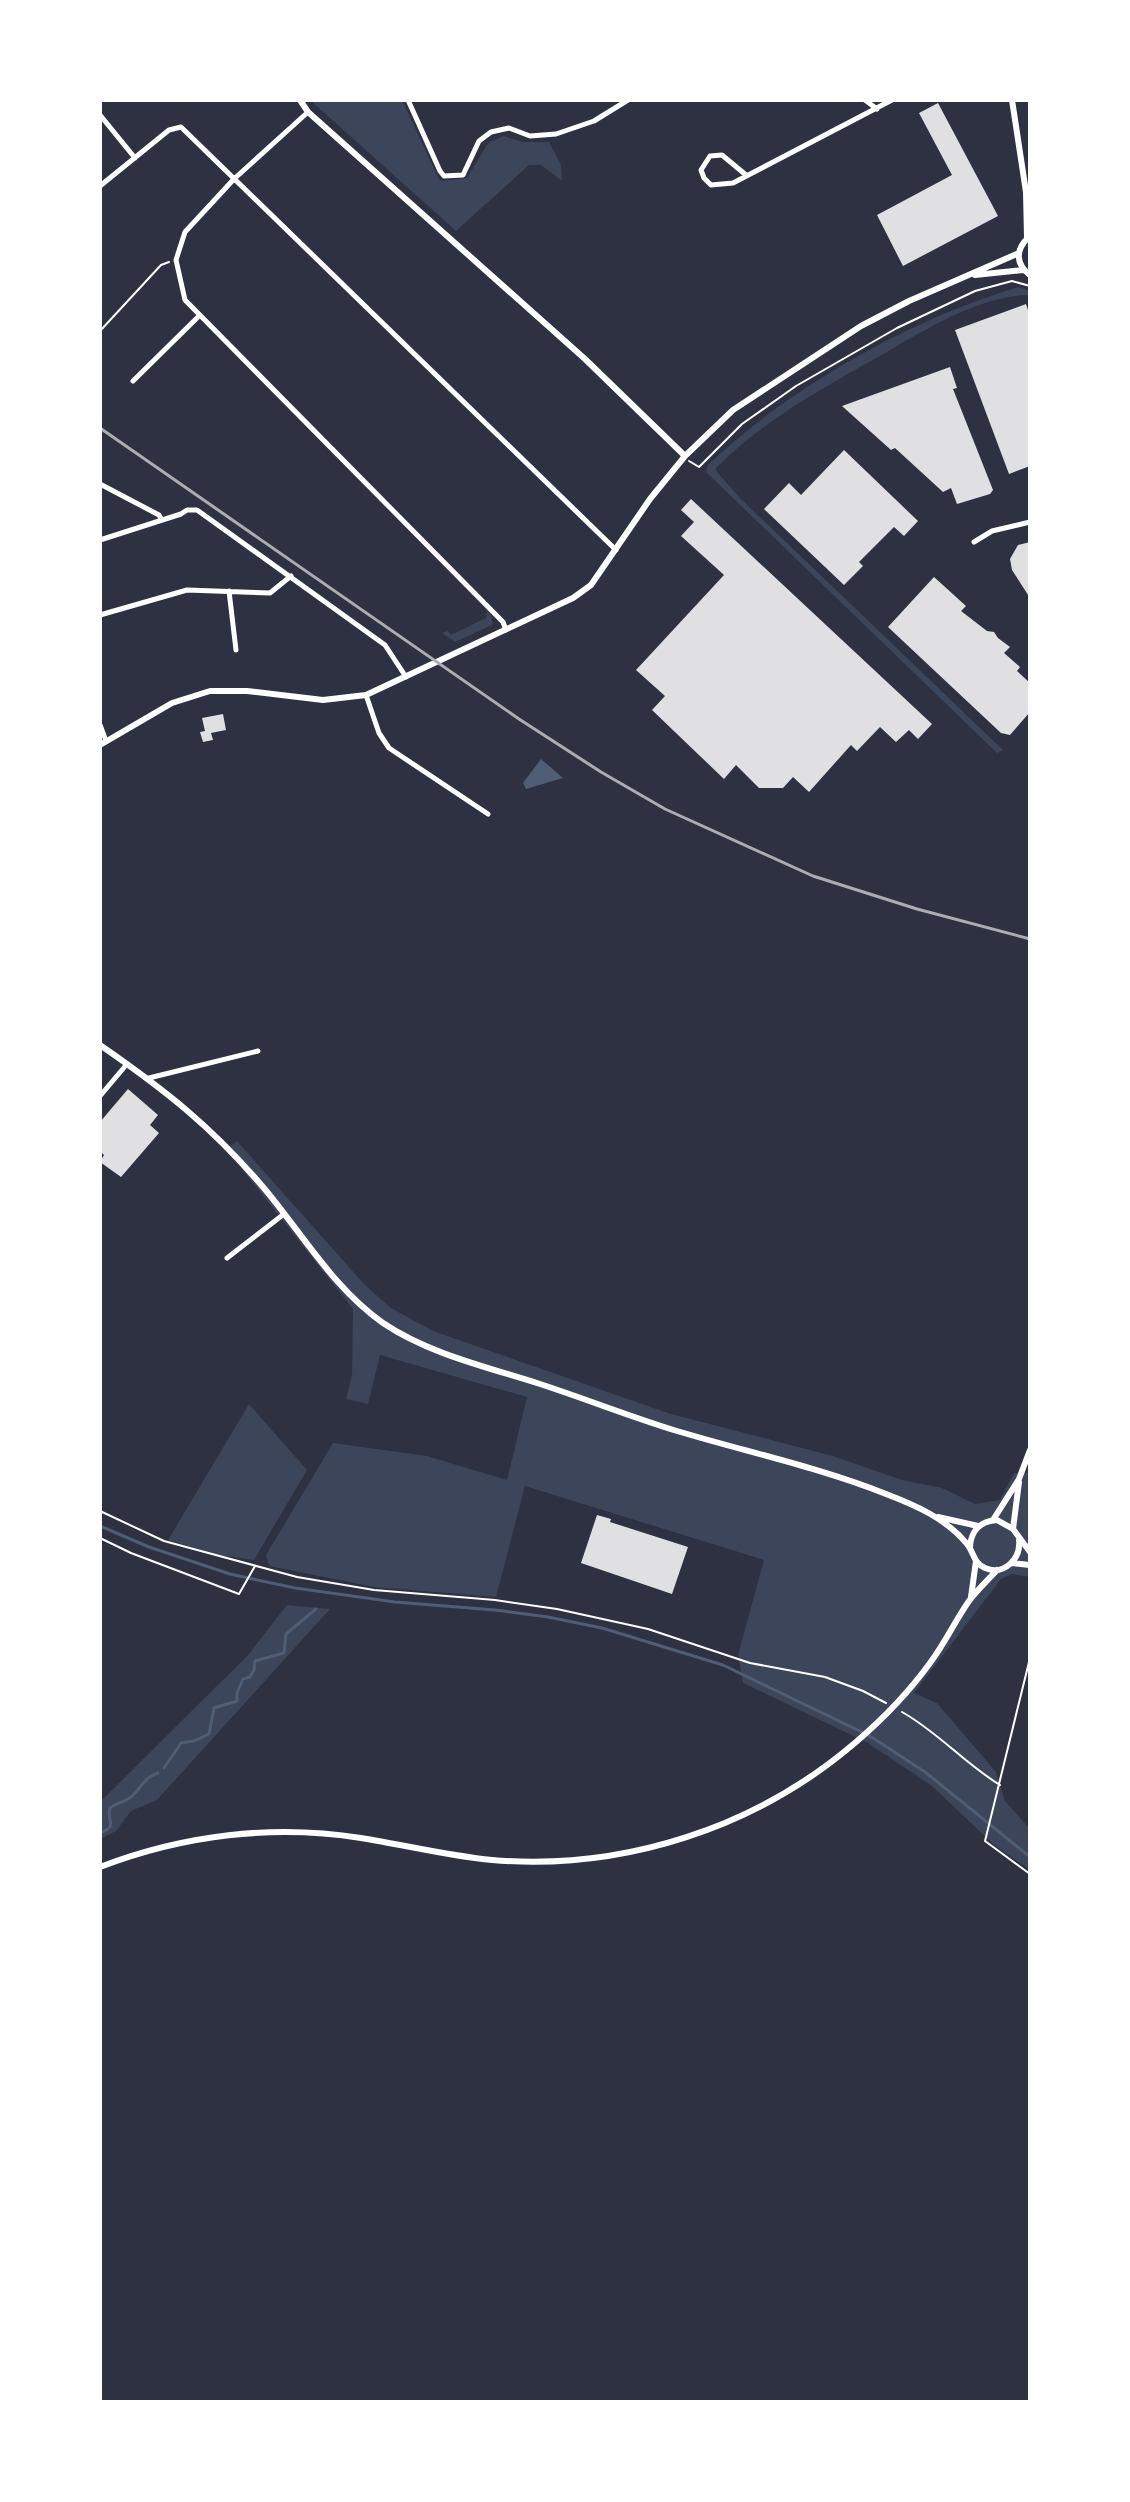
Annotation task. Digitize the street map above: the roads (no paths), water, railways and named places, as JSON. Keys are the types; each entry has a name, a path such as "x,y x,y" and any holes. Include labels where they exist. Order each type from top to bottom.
{"street":[{"path":"300,100 308,112 585,359 685,456"},
{"path":"408,100 440,171 450,177 463,175 479,141 491,132 509,128 530,136 556,134 594,121 628,100"},
{"path":"865,100 877,109"},
{"path":"746,175 722,155 710,156 701,170 711,185 733,183 892,100"},
{"path":"100,725 103,743 172,703 210,691 247,691 323,700 366,695 573,598 591,585 650,499 685,456 733,410 861,326 909,301 1019,253 1029,238 1026,192 1012,100"},
{"path":"308,112 234,179 185,232 176,260 185,300 503,622 506,630"},
{"path":"100,115 135,158"},
{"path":"100,186 169,130 181,127 616,550"},
{"path":"1026,192 1030,200"},
{"path":"1019,253 1023,270 1030,275"},
{"path":"971,276 1023,270"},
{"path":"133,381 200,315"},
{"path":"100,484 159,515 162,520"},
{"path":"100,540 187,510 197,510 385,645 406,677"},
{"path":"974,542 992,531 1030,522"},
{"path":"100,615 187,590 270,593 291,576"},
{"path":"229,591 236,650"},
{"path":"366,695 379,733 394,754 488,814"},
{"path":"100,1045 186,1107 226,1145 332,1275 358,1302 413,1341 674,1430 851,1482 935,1517 979,1526"},
{"path":"149,1078 258,1051"},
{"path":"100,1096 127,1064"},
{"path":"227,1258 284,1214"},
{"path":"993,1520 1019,1479 1030,1450"},
{"path":"1013,1529 1019,1479"},
{"path":"935,1517 970,1547 976,1561 970,1601"},
{"path":"970,1547 973,1533 979,1526 993,1520 1002,1521 1013,1529 1030,1552"},
{"path":"1012,1563 1018,1552 1019,1540"},
{"path":"976,1561 988,1569 997,1570"},
{"path":"100,1867 193,1840 276,1832 353,1837 509,1861 561,1861 627,1854 684,1839 754,1810 797,1785 855,1744 930,1664 970,1601 997,1570 1012,1563 1030,1565"}],"waterway":[{"path":"100,1526 149,1547 230,1574 295,1588 395,1602 548,1617 602,1628 723,1665 870,1736 925,1772 1030,1857"},
{"path":"164,1768 181,1743 209,1734 214,1708 237,1701 243,1679 250,1677 255,1661 284,1653 286,1634 316,1609"},
{"path":"100,1833 109,1828 110,1808 128,1799 148,1778 158,1773"}],"railway":[{"path":"100,428 519,719 665,809 813,876 917,909 1030,939"}]}
